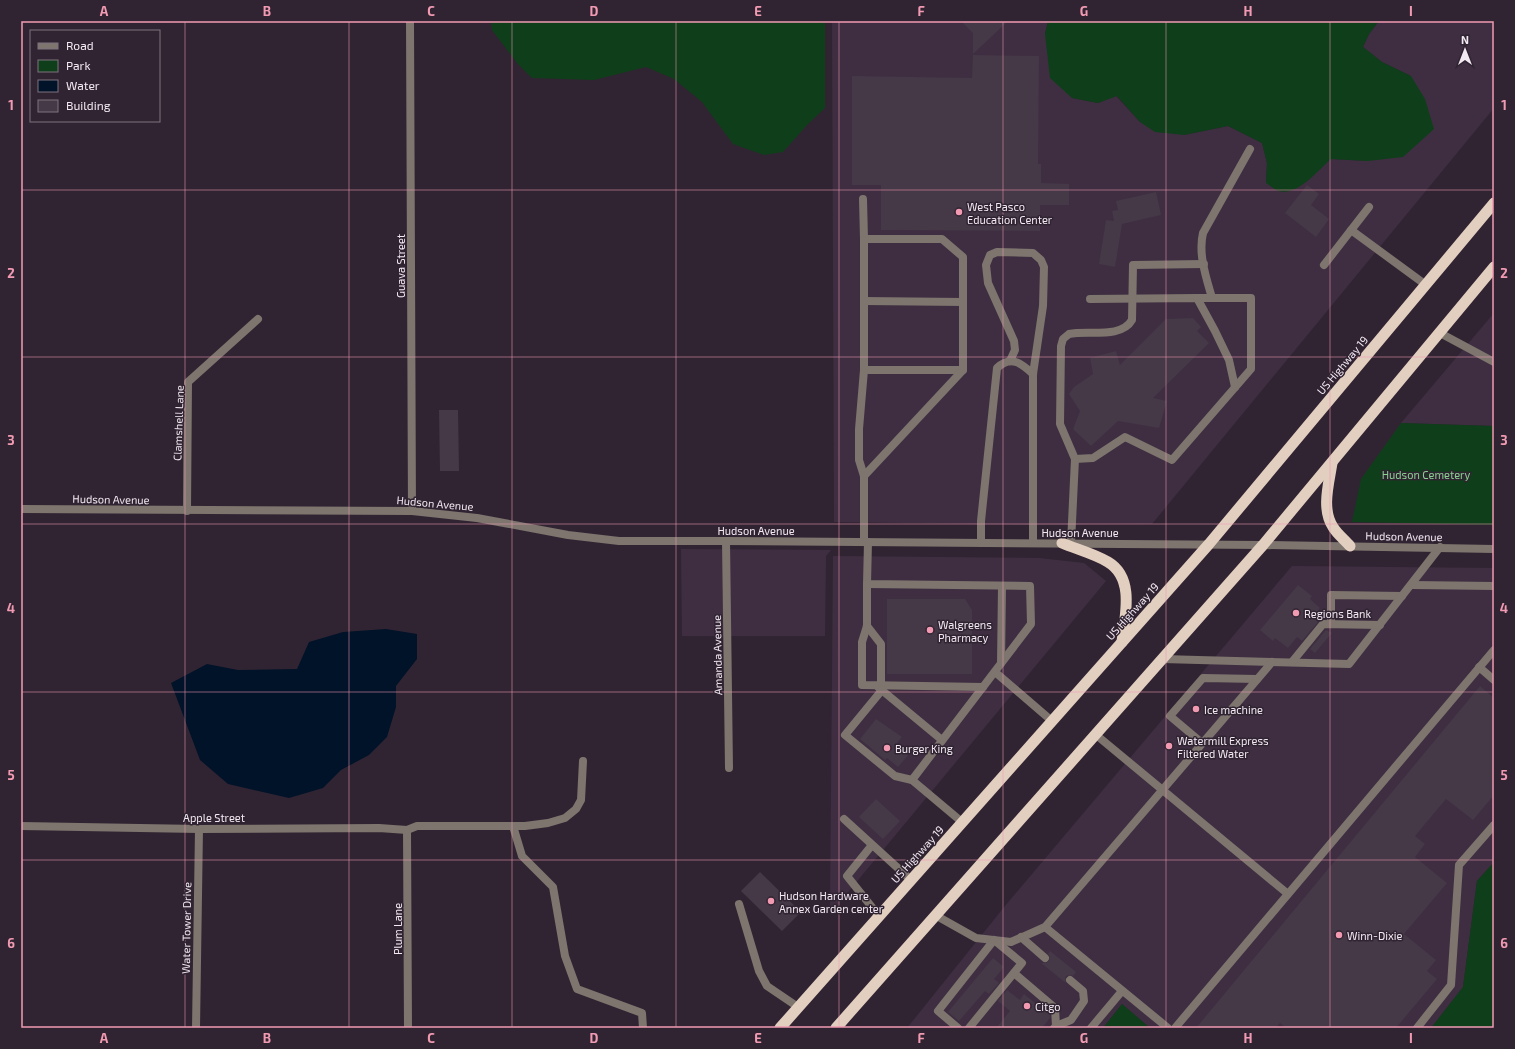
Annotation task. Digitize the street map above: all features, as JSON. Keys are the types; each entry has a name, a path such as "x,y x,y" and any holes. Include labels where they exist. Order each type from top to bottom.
{"highway":[{"name":"US Highway 19","path":"780,1028 1209,544 1494,204"},
{"path":"836,1028 1263,545 1494,267"},
{"path":"1332,462 1327,497 1328,514 1333,527 1350,546"},
{"path":"1066,543 1109,562 1120,574 1126,587 1122,642"}],"street":[{"name":"Guava Street","path":"410,21 412,511"},
{"path":"1212,298 1204,264 1201,241 1202,233 1250,149"},
{"path":"863,199 864,370 859,429 859,460 864,476 867,626 862,642 862,685 880,687 983,686"},
{"path":"1324,265 1369,207"},
{"path":"1351,230 1426,285"},
{"path":"864,239 942,239 963,257 963,370 864,476"},
{"path":"1010,361 1015,350 1014,341 988,283 986,265 990,255 997,252 1033,253 1041,260 1044,267 1043,306 1033,374 1032,543"},
{"path":"1066,543 1075,459 1060,424 1060,346 1069,334 1120,330 1130,324 1132,320 1133,265 1204,264"},
{"path":"1075,459 1093,458 1125,437 1172,460 1252,369 1252,298 1090,298"},
{"path":"1197,298 1229,360 1235,387"},
{"path":"864,301 963,302"},
{"name":"Clamshell Lane","path":"187,511 188,382 258,318"},
{"path":"1440,333 1494,362"},
{"path":"981,543 981,521 997,368 1003,362 1010,361 1025,367 1033,374"},
{"path":"864,370 963,370"},
{"name":"Hudson Avenue","path":"21,509 412,511 477,518 568,535 619,541 1209,544 1494,549"},
{"name":"Amanda Avenue","path":"726,541 729,768"},
{"path":"1162,659 1349,664 1440,548"},
{"path":"867,584 1030,586 1031,624 912,780"},
{"path":"1412,585 1494,586"},
{"path":"1001,663 1002,586"},
{"path":"1331,624 1331,594 1402,596"},
{"path":"1292,662 1323,624 1380,625"},
{"path":"867,626 881,644 880,687 845,735 895,776 912,780 962,822"},
{"path":"1175,1028 1494,650"},
{"path":"935,916 976,938 1011,942 1045,927 1272,662"},
{"path":"1479,667 1494,680"},
{"path":"994,672 1052,721"},
{"path":"1202,743 1170,716 1202,678 1257,679"},
{"path":"880,687 942,740"},
{"path":"1095,734 1288,894"},
{"name":"Apple Street","path":"21,826 379,828 407,830 417,826 513,826 548,824 565,818 576,809 581,800 583,761"},
{"path":"844,819 911,880"},
{"path":"1417,1028 1451,985 1459,866 1494,825"},
{"path":"513,826 522,856 553,887 565,956 577,989 642,1014 644,1028"},
{"name":"Water Tower Drive","path":"196,1028 199,828"},
{"name":"Plum Lane","path":"407,830 408,1028"},
{"path":"872,845 847,876 879,916"},
{"path":"739,904 759,971 767,986 798,1007"},
{"path":"1045,927 1168,1028"},
{"path":"1021,937 1045,958"},
{"path":"969,1028 1022,963 994,940"},
{"path":"958,1028 938,1011 994,940"},
{"path":"1014,973 1055,1008 1055,1027 1071,1020 1084,1001 1083,991 1070,980"},
{"path":"1091,1028 1122,991"}],"shaded area":[{"path":"832,21 1048,21 1045,34 1072,98 1098,103 1116,96 1140,122 1184,135 1228,126 1262,143 1267,163 1266,183 1306,182 1330,159 1368,161 1411,76 1382,62 1363,47 1369,34 1379,21 1494,21 1494,108 1152,524 1033,525 834,522"},
{"path":"1494,313 1494,426 1401,423"},
{"path":"681,549 831,550 826,556 825,636 682,636"},
{"path":"833,556 1039,558 1084,563 1106,581 830,914"},
{"path":"1292,566 1494,568 1494,862 1477,881 1463,987 1431,1028 1150,1028 1122,1004 1103,1028 907,1028 1005,906"}],"green space":[{"path":"491,21 825,21 825,108 807,125 783,152 764,155 733,144 702,102 674,79 646,67 594,80 532,78 517,63 492,30"},
{"path":"1048,21 1379,21 1369,34 1363,47 1382,62 1411,76 1425,99 1434,129 1403,157 1368,161 1331,159 1299,187 1284,192 1276,190 1266,183 1267,163 1262,143 1228,126 1184,135 1155,132 1140,122 1117,96 1098,103 1072,98 1050,78 1045,34"},
{"name":"Hudson Cemetery","path":"1401,423 1494,426 1494,525 1352,522 1361,479"},
{"path":"1494,862 1494,1028 1431,1028 1463,987 1477,881"},
{"path":"1122,1004 1150,1028 1103,1028"}],"water":[{"path":"386,629 417,634 417,659 396,686 396,707 387,737 369,755 341,770 323,788 289,798 228,784 200,760 171,683 207,664 238,670 297,669 309,642 343,632"}],"building":[{"path":"961,21 1008,21 973,54 973,33"},
{"path":"973,55 1039,56 1038,164 1041,164 1041,183 1069,184 1069,205 1040,205 1040,231 881,230 881,185 852,185 852,76 972,78"},
{"path":"1307,185 1319,194 1311,205 1329,219 1316,237 1285,213"},
{"path":"1156,192 1161,215 1122,224 1115,267 1099,264 1106,220 1114,221 1112,211 1118,210 1116,201"},
{"path":"1193,318 1201,327 1197,331 1209,343 1153,398 1167,401 1159,428 1118,421 1091,446 1073,429 1080,411 1069,394 1074,387 1093,374 1090,358 1116,351 1120,365 1166,319"},
{"path":"439,410 458,410 459,471 440,471"},
{"name":"Regions Bank","path":"1298,585 1312,596 1310,599 1320,608 1313,617 1318,622 1302,641 1297,637 1288,648 1275,638 1273,641 1260,630"},
{"name":"Walgreens Pharmacy","path":"887,599 965,599 972,610 972,674 887,674"},
{"path":"1326,630 1332,633 1315,653 1310,649"},
{"path":"1480,686 1494,698 1494,795 1473,820 1446,799 1415,836 1425,844 1415,857 1447,883 1404,934 1436,960 1427,971 1437,979 1396,1028 1286,1028 1280,1023 1276,1028 1196,1028"},
{"name":"Burger King","path":"876,719 902,737 897,743 910,753 898,767 887,758 885,760 860,739"},
{"path":"876,799 900,821 883,839 859,817"},
{"name":"Hudson Hardware Annex Garden center","path":"760,872 801,912 782,931 741,891"},
{"path":"1050,951 1076,972 1073,976 1066,976 1066,983 1041,963 1046,963 1049,961 1050,957 1048,954"},
{"name":"Citgo","path":"993,958 1004,967 994,979 999,983 989,994 985,991 959,1021 948,1012"},
{"name":"Citgo","path":"1007,990 1020,1000 1024,994 1050,1015 1050,1018 1042,1028 996,1028 1010,1011 998,1001"}],"place":[{"name":"West Pasco Education Center","path":"959,212"},
{"name":"Regions Bank","path":"1296,613"},
{"name":"Walgreens Pharmacy","path":"930,630"},
{"name":"Ice machine","path":"1196,709"},
{"name":"Watermill Express Filtered Water","path":"1169,746"},
{"name":"Burger King","path":"887,748"},
{"name":"Hudson Hardware Annex Garden center","path":"771,901"},
{"name":"Winn-Dixie","path":"1339,935"},
{"name":"Citgo","path":"1027,1006"}]}
